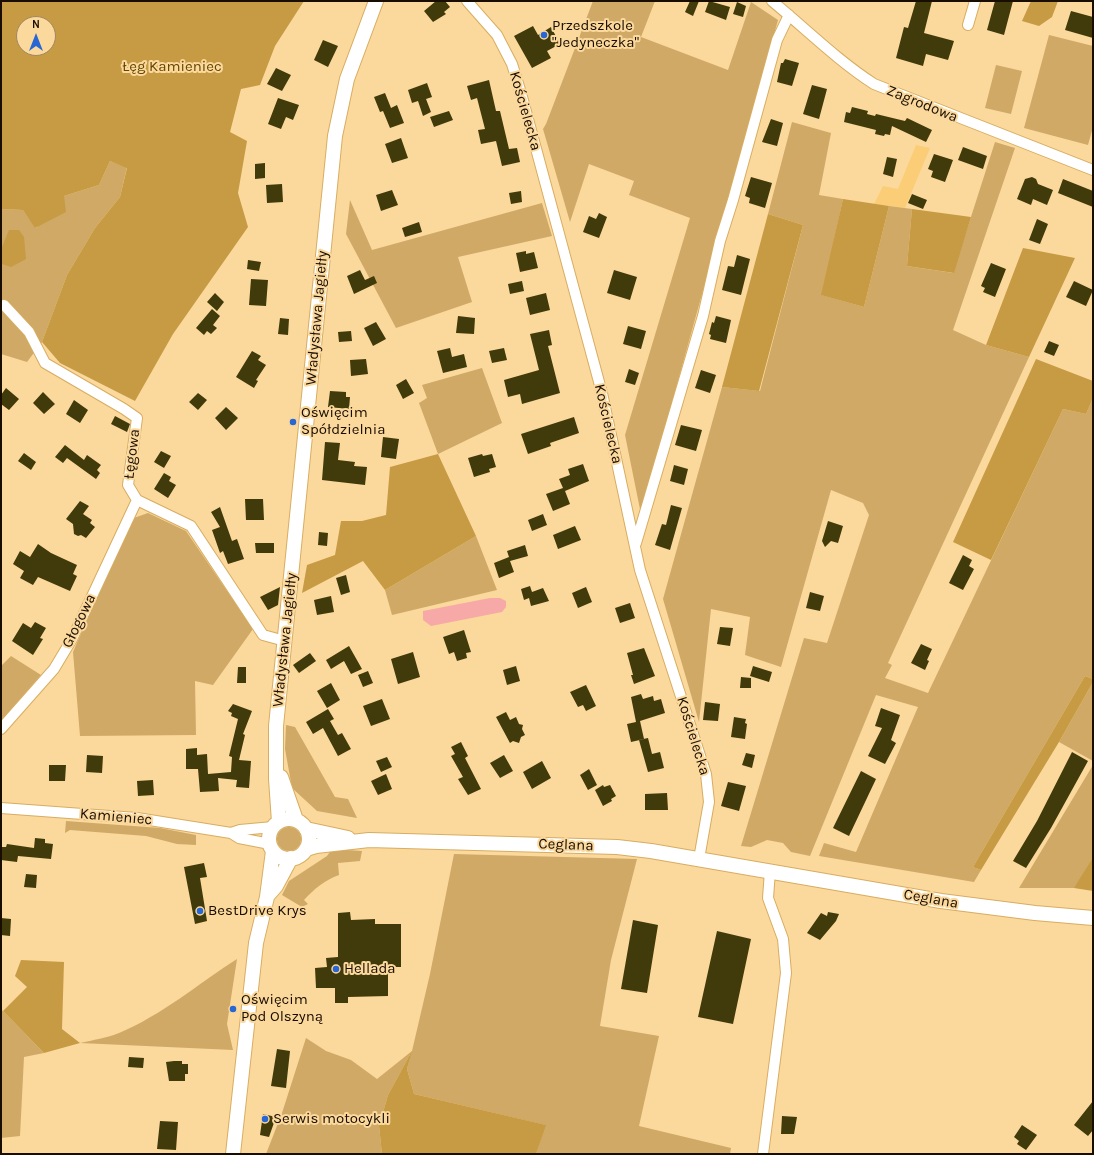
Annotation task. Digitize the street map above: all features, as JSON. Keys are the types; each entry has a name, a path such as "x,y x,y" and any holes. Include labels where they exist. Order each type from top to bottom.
{"street":[{"name":"Władysława Jagiełły","path":"276,824 276,726 335,136 347,79 376,1"},
{"name":"Kościelecka","path":"467,1 497,35 512,64 521,93 602,393 640,570 707,779 709,802 699,859"},
{"name":"Zagrodowa","path":"772,1 787,9 824,47 854,72 874,84 1093,170"},
{"path":"968,25 975,1"},
{"path":"635,545 703,316 720,241 733,200 776,40 787,9"},
{"name":"Łęgowa","path":"4,305 29,332 45,363 124,409 136,418 128,485 136,500 191,526 262,635 285,641"},
{"name":"Głogowa","path":"1,729 58,663 72,639 136,500"},
{"name":"Władysława Jagiełły","path":"276,760 301,825"},
{"name":"Kamieniec","path":"1,808 138,818 231,833 239,838 272,848"},
{"path":"233,1154 256,943 267,897 272,848 269,838 276,824 290,819 301,825 308,836 306,849 297,857 284,858 272,848"},
{"name":"Kamieniec","path":"231,833 276,824"},
{"name":"Ceglana","path":"301,825 360,841"},
{"name":"Ceglana","path":"306,849 360,841 600,846 651,851 970,906 1093,918"},
{"path":"267,897 276,886 291,858"},
{"path":"763,1154 786,972 783,939 768,898 770,872"}],"shaded area":[{"path":"593,1 655,1 641,37 728,70 751,2 778,20 641,514 625,435 690,218 629,195 634,181 589,164 570,222 543,129"},
{"path":"1049,35 1093,46 1093,127 1088,145 1024,128"},
{"path":"996,65 1022,71 1011,114 985,108"},
{"path":"792,122 831,133 819,195 843,199 822,295 864,307 889,206 912,209 907,266 953,273 995,142 1015,148 953,330 986,345 1029,357 888,663 892,665 885,678 928,693 1063,409 1086,414 1093,398 1093,679 1085,676 973,867 981,870 974,882 819,856 824,843 856,852 918,707 876,695 810,856 791,852 783,843 767,840 751,847 741,846 804,638 827,643 869,515 863,503 831,490 781,667 745,655 750,617 711,609 699,722 663,599 722,387 760,391 803,225 768,214"},
{"path":"916,145 930,148 905,208 874,204 883,186 898,189"},
{"path":"110,161 127,167 120,197 95,228 67,275 42,342 27,362 1,354 1,209 23,210 36,228 64,196 99,185"},
{"path":"350,200 372,250 542,203 552,236 458,257 472,302 396,328 346,234"},
{"path":"482,368 502,423 438,454 419,403 427,398 422,385"},
{"path":"148,513 186,531 253,629 213,685 195,681 196,735 80,736 73,652 131,519"},
{"path":"476,536 497,590 392,615 385,590"},
{"path":"490,598 500,598 506,601 506,607 502,612 431,626 423,620 423,611"},
{"path":"11,656 41,675 1,721 1,666"},
{"path":"1093,682 1093,761 1059,742"},
{"path":"286,725 295,727 335,797 348,799 357,818 317,811 292,788 285,749"},
{"path":"1093,765 1093,857 1075,888 1019,888"},
{"path":"66,821 160,828 196,835 196,845 177,844 146,836 70,830 65,833"},
{"path":"289,827 298,830 301,839 298,848 289,851 280,848 277,839 280,830"},
{"path":"332,849 362,851 360,861 338,863 339,875 324,882 304,900 308,904 302,907 282,895 289,881 327,856"},
{"path":"454,854 637,859 611,960 600,1026 659,1036 639,1126 731,1148 730,1154 536,1154 545,1125 414,1094 407,1069 411,1053 388,1095 379,1126 382,1154 266,1154 282,1113 306,1038 326,1051 351,1060 377,1079 412,1051 430,974"},
{"path":"237,959 227,1024 233,1050 80,1043 110,1036 135,1026 165,1008"},
{"path":"1,1009 44,1053 24,1057 20,1136 1,1138"}],"green space":[{"name":"Łęg Kamieniec","path":"1,1 304,1 275,46 260,85 241,89 230,132 247,141 238,193 248,227 173,334 135,401 60,363 42,342 67,275 95,228 120,197 127,168 110,161 99,185 64,196 66,212 35,228 23,210 1,209"},
{"path":"1031,1 1058,1 1052,17 1039,26 1022,21"},
{"path":"843,199 889,206 864,307 821,295"},
{"path":"912,209 971,217 954,273 907,266"},
{"path":"768,214 803,225 759,391 722,387"},
{"path":"9,230 19,230 24,237 26,259 11,267 2,264 2,247"},
{"path":"1023,248 1075,258 1029,357 986,345"},
{"path":"1036,359 1093,381 1093,398 1086,414 1063,409 991,560 953,542"},
{"path":"438,454 476,536 385,590 363,561 302,593 307,565 335,555 341,521 362,521 386,515 390,467"},
{"path":"1085,676 1093,679 1093,682 1059,742 981,870 973,867"},
{"path":"1093,857 1093,891 1074,888"},
{"path":"21,960 64,962 62,1029 80,1043 44,1053 3,1011 27,987 15,976"},
{"path":"412,1051 407,1069 414,1094 546,1125 536,1154 382,1154 379,1126 388,1095"}],"building":[{"path":"436,1 445,1 450,7 444,12 446,14 433,22 424,11"},
{"path":"690,1 699,1 693,16 685,12"},
{"path":"709,1 730,7 726,20 705,12"},
{"path":"916,1 932,1 924,33 954,41 948,60 926,54 923,66 896,58 904,27 908,28"},
{"path":"995,1 1013,1 1004,35 987,30"},
{"path":"737,2 746,6 743,17 733,14"},
{"path":"1071,11 1093,17 1093,38 1065,30"},
{"path":"533,26 538,35 551,27 560,44 547,51 551,58 532,68 514,36"},
{"path":"323,40 338,46 328,67 314,60"},
{"path":"785,59 799,63 792,86 777,82 781,63 783,63"},
{"path":"276,68 291,75 282,91 267,84"},
{"path":"489,80 496,111 500,111 509,149 517,148 520,162 502,166 496,141 481,144 478,130 485,129 477,98 471,100 467,86"},
{"path":"427,83 432,97 426,99 431,112 423,116 418,101 412,103 408,90"},
{"path":"812,85 827,89 819,119 803,114"},
{"path":"385,93 391,108 397,105 404,123 390,128 383,111 380,112 374,97"},
{"path":"278,98 299,105 293,120 286,117 281,129 268,124"},
{"path":"852,107 868,111 867,114 875,116 876,114 905,121 907,118 932,130 926,142 892,126 890,135 885,134 884,136 875,134 876,130 844,122 846,112 850,113"},
{"path":"449,111 453,120 434,127 430,117"},
{"path":"771,119 783,123 777,146 762,142"},
{"path":"401,138 408,158 392,163 385,144"},
{"path":"963,147 987,156 983,169 958,160"},
{"path":"934,154 953,160 945,182 931,177 933,171 928,169"},
{"path":"887,157 897,159 893,177 883,174"},
{"path":"265,163 265,178 255,179 255,164"},
{"path":"751,177 772,183 765,208 749,203 750,198 745,196"},
{"path":"1032,177 1036,179 1038,184 1053,190 1047,205 1033,199 1031,205 1017,199 1025,179"},
{"path":"1063,179 1093,191 1093,207 1058,193"},
{"path":"282,184 283,202 267,203 266,185"},
{"path":"392,190 398,205 381,211 376,195"},
{"path":"521,191 522,202 511,204 509,193"},
{"path":"912,194 927,200 923,209 908,203"},
{"path":"599,213 607,217 599,238 583,232 589,216 596,219"},
{"path":"1037,219 1048,224 1040,244 1029,240"},
{"path":"419,222 422,232 405,237 402,228"},
{"path":"526,251 526,254 534,252 538,268 520,272 516,253"},
{"path":"737,255 750,259 741,295 722,290 728,266 734,267"},
{"path":"248,260 261,262 259,271 247,269"},
{"path":"991,263 1006,269 995,297 983,292 985,288 981,286"},
{"path":"360,270 365,280 374,276 377,283 354,294 347,276"},
{"path":"614,270 637,277 630,300 607,293"},
{"path":"251,279 268,280 266,306 249,305"},
{"path":"522,281 524,291 510,294 508,284"},
{"path":"1074,281 1093,290 1086,306 1066,297"},
{"path":"215,293 224,302 217,311 207,302"},
{"path":"546,293 550,310 530,315 526,298"},
{"path":"212,309 220,316 213,325 217,328 211,334 207,331 204,335 196,328"},
{"path":"458,316 475,318 474,334 456,333"},
{"path":"716,316 731,320 726,343 710,339 711,335 709,334 712,322 714,323"},
{"path":"280,318 289,319 288,335 278,334"},
{"path":"376,322 386,339 373,346 364,328"},
{"path":"628,326 646,331 641,349 623,344"},
{"path":"549,330 552,345 548,346 560,393 522,404 520,394 508,397 504,380 539,370 530,334"},
{"path":"351,331 352,341 339,342 338,332"},
{"path":"1049,341 1059,345 1054,356 1044,352"},
{"path":"450,348 452,357 464,354 467,367 443,373 437,351"},
{"path":"504,348 507,360 492,363 489,351"},
{"path":"252,351 261,356 258,360 266,365 256,380 258,381 254,388 236,377"},
{"path":"366,359 368,374 351,376 350,360"},
{"path":"629,369 639,373 635,385 625,382"},
{"path":"701,370 716,375 710,393 695,388"},
{"path":"406,379 414,393 403,399 396,385"},
{"path":"6,388 19,399 9,410 1,404 1,395"},
{"path":"330,391 346,392 346,397 350,397 349,409 328,407"},
{"path":"43,392 55,404 44,414 33,403"},
{"path":"198,393 207,400 198,410 189,402"},
{"path":"74,400 88,410 80,423 66,414"},
{"path":"226,407 238,418 226,430 215,418"},
{"path":"115,416 130,424 127,432 111,424"},
{"path":"574,417 579,433 550,443 551,446 528,454 521,434"},
{"path":"681,425 702,430 696,451 675,445"},
{"path":"383,437 399,439 396,459 381,457"},
{"path":"325,442 340,443 338,460 355,462 354,466 367,467 365,485 322,480"},
{"path":"65,445 84,460 87,455 101,465 97,470 100,473 96,479 67,458 63,463 55,457"},
{"path":"161,451 171,456 164,468 154,462"},
{"path":"24,453 36,462 31,470 18,461"},
{"path":"482,454 483,456 492,454 496,467 489,469 490,472 474,477 468,458"},
{"path":"583,464 589,481 565,491 570,504 553,511 546,494 563,488 559,479 570,475 568,469"},
{"path":"674,465 688,469 684,485 670,481"},
{"path":"164,473 171,477 169,481 176,485 168,498 154,489"},
{"path":"245,499 263,499 264,520 246,520"},
{"path":"80,501 89,506 83,514 92,520 90,523 95,527 86,538 81,535 78,536 74,534 73,524 66,519"},
{"path":"671,505 682,508 670,550 655,545 662,524 666,525"},
{"path":"220,507 232,541 237,539 244,559 228,564 223,551 220,553 212,530 220,527 211,512"},
{"path":"543,514 547,525 532,531 528,520"},
{"path":"828,521 843,526 838,543 831,541 825,547 822,541"},
{"path":"575,526 581,540 558,549 553,535"},
{"path":"319,532 328,533 327,546 318,545"},
{"path":"255,543 274,543 274,553 256,553"},
{"path":"38,544 51,553 77,565 73,574 77,576 70,591 38,577 33,585 20,578 24,571 13,564 20,551 30,557"},
{"path":"525,545 528,556 510,561 514,572 499,578 494,563 509,557 507,551"},
{"path":"963,555 972,560 969,566 974,569 963,590 949,583"},
{"path":"346,575 350,592 341,595 336,578"},
{"path":"530,586 532,592 543,588 549,601 531,606 529,598 524,600 521,589"},
{"path":"280,587 278,605 268,610 260,597"},
{"path":"586,587 592,602 578,608 572,593"},
{"path":"810,592 824,596 820,611 806,608"},
{"path":"331,596 334,612 317,615 314,600"},
{"path":"630,603 635,618 620,623 615,608"},
{"path":"35,622 46,628 40,638 43,639 33,655 12,641 23,623 31,628"},
{"path":"720,627 733,628 730,646 717,644"},
{"path":"464,630 471,652 466,653 467,658 457,661 454,652 449,654 443,637"},
{"path":"921,644 932,649 927,660 929,661 925,670 911,663"},
{"path":"349,646 362,669 351,674 344,661 331,669 326,660"},
{"path":"644,648 655,676 634,684 627,653"},
{"path":"413,652 420,677 398,684 391,659"},
{"path":"310,653 316,661 299,673 293,665"},
{"path":"516,666 520,681 507,685 503,670"},
{"path":"753,666 772,672 769,682 750,676"},
{"path":"238,667 246,667 246,683 237,683"},
{"path":"368,671 373,683 363,687 358,675"},
{"path":"741,677 751,678 751,688 740,688"},
{"path":"331,683 340,700 327,708 317,691"},
{"path":"586,685 596,706 586,711 583,705 578,707 570,692"},
{"path":"641,694 643,699 653,696 654,701 661,699 665,713 640,721 644,739 631,742 627,724 636,722 631,697"},
{"path":"382,699 390,719 371,726 363,706"},
{"path":"705,702 720,704 718,721 703,720"},
{"path":"233,704 252,711 243,734 245,735 239,760 251,761 249,788 236,787 237,780 218,778 219,791 200,792 198,769 186,769 186,749 197,748 197,755 207,754 208,774 231,772 232,757 229,756 238,719 231,716 232,713 228,711"},
{"path":"881,708 900,715 891,740 896,743 885,764 868,756 882,728 875,726"},
{"path":"328,709 334,719 330,721 338,735 342,733 351,749 338,756 323,728 313,734 306,722"},
{"path":"506,712 510,720 516,717 519,724 523,725 522,729 525,735 521,737 519,743 513,741 510,743 496,717"},
{"path":"734,717 746,719 745,723 747,724 745,739 731,737"},
{"path":"648,738 652,754 660,752 664,768 648,772 639,740"},
{"path":"461,742 468,756 465,758 481,789 468,795 458,779 463,777 451,756 455,754 451,747"},
{"path":"1072,752 1088,761 1051,828 1026,868 1013,861 1037,821"},
{"path":"746,753 755,755 752,768 742,765"},
{"path":"87,755 103,756 102,773 86,772"},
{"path":"504,755 513,771 500,778 490,763"},
{"path":"387,757 392,767 381,772 376,761"},
{"path":"542,761 551,778 532,789 523,772"},
{"path":"49,765 66,765 65,781 49,781"},
{"path":"589,769 597,785 588,790 580,775"},
{"path":"861,771 876,779 849,836 833,828"},
{"path":"386,774 392,789 378,795 371,781"},
{"path":"153,780 154,795 138,796 137,781"},
{"path":"728,782 746,786 739,811 721,806"},
{"path":"603,785 604,787 610,785 616,796 611,799 612,801 603,806 595,790"},
{"path":"667,793 668,810 645,810 645,794"},
{"path":"35,838 45,839 45,843 53,844 51,859 18,856 17,862 1,860 2,847 6,847 7,844 34,848"},
{"path":"204,863 207,877 200,878 207,921 195,924 184,867"},
{"path":"26,874 37,875 36,888 24,887"},
{"path":"350,912 351,920 375,919 375,924 401,924 401,967 388,967 388,996 348,997 348,1003 335,1003 335,988 316,988 315,968 327,967 326,958 338,957 338,913"},
{"path":"828,912 839,914 836,921 820,940 807,933 821,913 827,916"},
{"path":"1,918 11,919 10,936 1,935"},
{"path":"633,920 658,925 647,993 621,989"},
{"path":"717,931 751,939 733,1024 698,1017"},
{"path":"277,1049 290,1051 286,1088 271,1086"},
{"path":"129,1057 144,1058 143,1068 128,1067"},
{"path":"182,1061 182,1064 188,1064 188,1074 185,1074 185,1081 169,1081 166,1062"},
{"path":"1093,1101 1093,1130 1088,1136 1074,1125"},
{"path":"263,1114 276,1117 269,1137 260,1135"},
{"path":"782,1116 797,1117 794,1134 781,1134"},
{"path":"160,1121 178,1122 176,1150 157,1149"},
{"path":"1022,1125 1037,1135 1026,1150 1017,1144 1019,1141 1014,1137"}],"place":[{"name":"Przedszkole \"Jedyneczka\"","path":"544,35"},
{"name":"Oświęcim Spółdzielnia","path":"293,422"},
{"name":"BestDrive Krys","path":"200,911"},
{"name":"Hellada","path":"336,969"},
{"name":"Oświęcim Pod Olszyną","path":"233,1009"},
{"name":"Serwis motocykli","path":"265,1119"}]}
